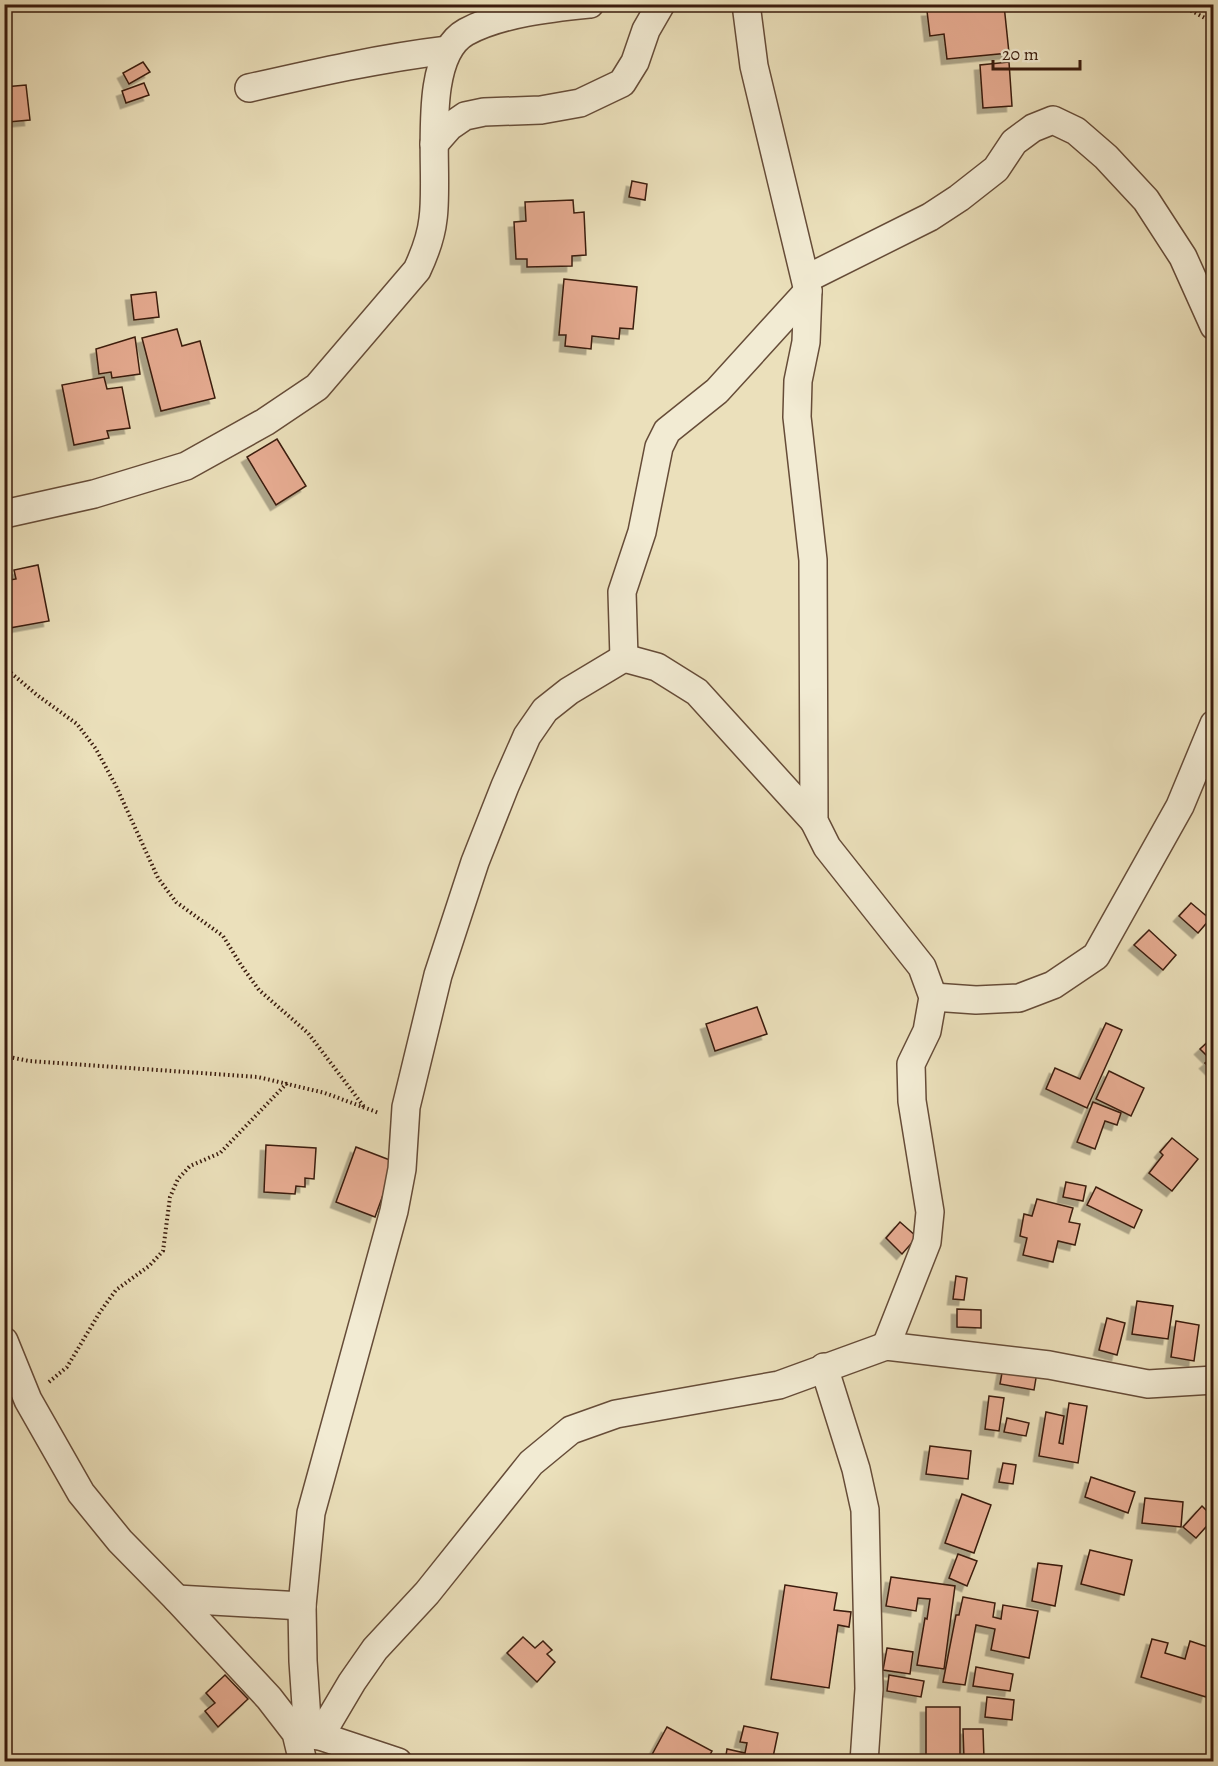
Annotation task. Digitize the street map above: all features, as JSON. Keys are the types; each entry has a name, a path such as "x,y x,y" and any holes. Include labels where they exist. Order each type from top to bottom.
{"street":[{"path":"4,514 94,494 186,466 265,422 317,387 417,270 428,248 434,216 434,144 438,75 448,50 464,33 492,22 553,8 590,4"},
{"path":"434,144 449,127 465,116 484,112 541,110 580,103 622,83 635,62 646,30 661,4"},
{"path":"746,4 754,66 807,285 806,342 798,381 797,417 813,560 814,821"},
{"path":"249,88 344,67 448,50"},
{"path":"624,658 622,592 642,532 659,447 667,431 717,391 807,285 930,217 959,198 996,169 1014,142 1033,128 1053,120 1076,131 1106,157 1146,200 1183,257 1214,326"},
{"path":"303,1761 308,1735 302,1606 311,1513 394,1211 402,1169 406,1107 438,975 475,862 527,736 545,710 569,691 624,658 657,667 697,692 814,821 827,847 922,967 933,997 927,1031 911,1064 912,1101 930,1212 927,1242 886,1346"},
{"path":"933,997 976,1000 1019,998 1053,985 1096,956 1180,806 1214,724"},
{"path":"4,1341 28,1400 81,1493 120,1541 269,1698 308,1735 398,1761"},
{"path":"308,1735 352,1682 375,1649 427,1593 531,1463 571,1430 616,1414 779,1385 886,1346 1049,1365 1148,1384 1214,1380"},
{"path":"824,1367 856,1469 865,1510 869,1689 864,1761"},
{"path":"177,1599 302,1606"}],"path":[{"path":"1179,4 1214,23"},
{"path":"4,667 77,724 96,749 116,786 158,878 176,902 223,936 259,990 308,1033 365,1108"},
{"path":"4,1056 28,1061 258,1077 325,1093 405,1123"},
{"path":"28,1400 67,1367 116,1290 149,1266 163,1251 170,1197 178,1179 190,1166 220,1153 287,1083"}],"building":[{"path":"941,4 983,4 983,7 1004,5 1009,53 947,59 944,34 930,36 927,11 942,10"},
{"path":"143,62 150,72 129,84 123,73"},
{"path":"1009,62 1012,106 983,108 980,65"},
{"path":"144,83 149,95 126,103 122,91"},
{"path":"26,85 30,120 8,122 4,87"},
{"path":"632,181 647,184 645,200 629,197"},
{"path":"573,200 574,213 584,212 586,255 572,256 572,266 527,267 527,259 516,259 514,222 526,221 525,202"},
{"path":"564,279 637,287 633,329 620,328 619,339 592,336 591,349 565,346 566,335 559,335"},
{"path":"156,292 159,317 134,320 131,295"},
{"path":"177,329 182,346 200,341 215,398 161,411 142,338"},
{"path":"135,337 140,374 112,378 111,372 99,374 96,349"},
{"path":"104,377 107,389 122,387 130,428 107,431 109,438 74,445 62,385"},
{"path":"277,439 306,486 276,505 247,457"},
{"path":"38,565 49,621 4,629 4,581 16,579 14,570"},
{"path":"1191,903 1210,919 1198,933 1179,916"},
{"path":"1149,930 1176,955 1163,970 1134,945"},
{"path":"757,1007 767,1034 715,1051 706,1024"},
{"path":"1106,1023 1122,1030 1087,1108 1046,1089 1055,1068 1080,1079"},
{"path":"1214,1036 1214,1072 1205,1063 1210,1059 1200,1049"},
{"path":"1109,1071 1144,1088 1131,1116 1096,1099"},
{"path":"1093,1102 1121,1113 1117,1125 1105,1121 1095,1149 1077,1142"},
{"path":"1172,1138 1198,1159 1172,1191 1149,1173 1163,1155 1160,1152"},
{"path":"266,1145 316,1148 314,1179 305,1178 305,1187 296,1186 295,1194 264,1192"},
{"path":"356,1147 395,1162 375,1217 336,1202"},
{"path":"1066,1182 1086,1186 1083,1201 1063,1197"},
{"path":"1096,1187 1142,1210 1134,1228 1087,1205"},
{"path":"1037,1199 1073,1208 1069,1222 1080,1224 1075,1245 1058,1241 1053,1262 1023,1255 1027,1238 1020,1236 1024,1214 1032,1216"},
{"path":"900,1222 917,1237 902,1254 886,1238"},
{"path":"956,1276 967,1278 964,1300 953,1299"},
{"path":"1137,1301 1173,1306 1168,1339 1132,1334"},
{"path":"957,1309 981,1310 981,1328 957,1327"},
{"path":"1107,1318 1125,1323 1117,1355 1099,1350"},
{"path":"1176,1321 1199,1325 1194,1361 1171,1357"},
{"path":"1003,1367 1037,1372 1034,1390 1000,1384"},
{"path":"989,1396 1004,1398 999,1431 985,1429"},
{"path":"1069,1403 1087,1406 1078,1463 1039,1456 1046,1412 1064,1416 1059,1443 1063,1444"},
{"path":"1007,1418 1029,1423 1026,1436 1004,1432"},
{"path":"930,1446 971,1451 968,1479 926,1474"},
{"path":"1003,1463 1016,1465 1013,1484 999,1482"},
{"path":"1091,1477 1135,1492 1128,1513 1085,1497"},
{"path":"962,1494 991,1505 974,1553 945,1543"},
{"path":"1145,1498 1183,1502 1181,1527 1142,1523"},
{"path":"1202,1506 1214,1518 1196,1538 1183,1527"},
{"path":"1090,1550 1132,1560 1124,1595 1081,1584"},
{"path":"958,1554 977,1561 967,1586 949,1578"},
{"path":"1038,1563 1062,1566 1055,1606 1032,1601"},
{"path":"891,1577 955,1586 944,1669 917,1665 930,1599 918,1598 916,1611 886,1606"},
{"path":"785,1585 837,1593 834,1610 851,1612 849,1627 838,1625 829,1688 771,1679"},
{"path":"963,1597 995,1603 993,1617 1001,1619 1003,1605 1038,1611 1029,1658 991,1650 995,1629 976,1625 965,1685 943,1682 956,1615 959,1615"},
{"path":"523,1637 535,1648 543,1641 552,1650 547,1654 555,1662 537,1682 507,1653"},
{"path":"1152,1639 1168,1643 1165,1653 1185,1659 1190,1641 1214,1649 1214,1670 1206,1697 1141,1677"},
{"path":"887,1648 913,1652 910,1674 883,1670"},
{"path":"976,1667 1013,1674 1010,1691 973,1686"},
{"path":"225,1675 248,1699 218,1727 205,1711 215,1703 206,1693"},
{"path":"889,1675 924,1681 921,1697 887,1691"},
{"path":"987,1697 1014,1700 1012,1720 985,1717"},
{"path":"926,1707 960,1707 960,1762 926,1762"},
{"path":"744,1726 778,1733 772,1762 725,1762 727,1749 745,1753 747,1743 740,1742"},
{"path":"667,1727 712,1751 706,1762 648,1762"},
{"path":"963,1729 983,1729 984,1759 964,1759"},
{"path":"1023,1755 1023,1762 992,1762 992,1756"}]}
